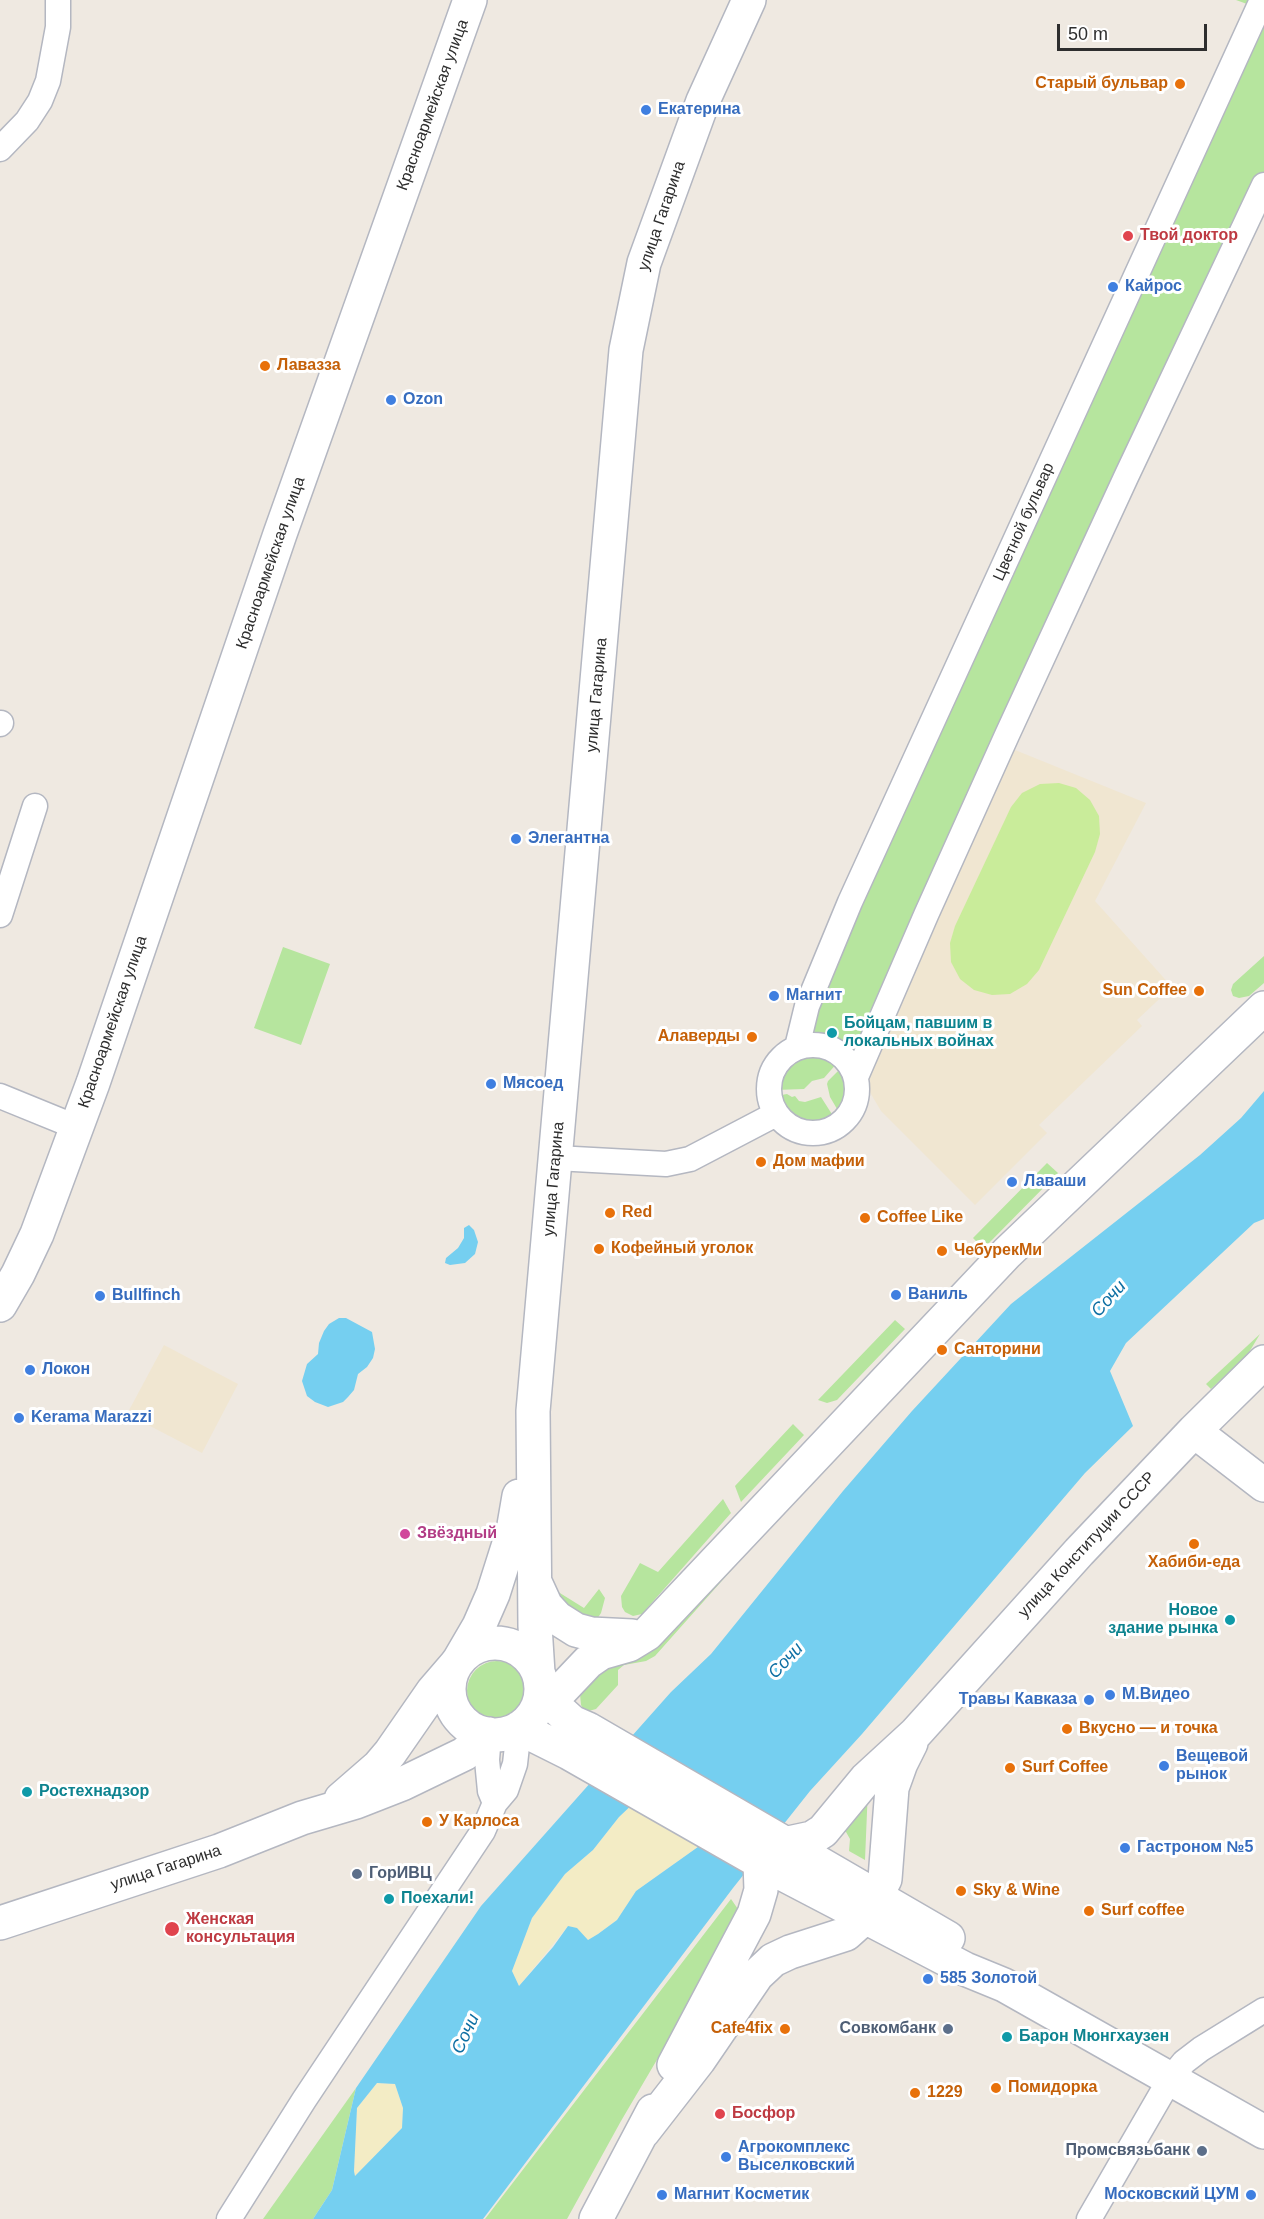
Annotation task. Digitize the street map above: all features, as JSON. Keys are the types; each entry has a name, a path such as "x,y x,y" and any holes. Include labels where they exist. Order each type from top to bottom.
{"main road":[{"name":"Красноармейская улица","path":"0,1305 37,1234 93,1083 280,534 470,0"},
{"name":"улица Гагарина","path":"533,1411 626,350 648,252 703,101 749,0"},
{"path":"330,1808 356,1802 402,1784 464,1754 528,1693 577,1673 601,1653 629,1645 643,1637 744,1534 1007,1253 1264,1008"},
{"name":"улица Конституции СССР","path":"915,1734 1078,1552 1264,1362"},
{"path":"533,1411 513,1531 506,1559 478,1626 452,1674 449,1687 450,1700 456,1713 470,1727 528,1693 643,1637"},
{"path":"528,1693 535,1582 533,1411"},
{"path":"1194,1431 1264,1485"},
{"path":"535,1582 546,1606 557,1618 576,1630 591,1634 643,1637"},
{"path":"330,1808 363,1781 390,1753 433,1691 466,1653 486,1644 498,1643 528,1693 572,1722 584,1738 871,1906 965,1969 1004,1985 1264,2132"},
{"path":"577,1673 578,1703 584,1738"},
{"path":"774,1849 812,1838 823,1832 866,1779 915,1734"},
{"path":"643,2132 699,2060 757,1975 773,1960 790,1952 846,1934 871,1906 886,1872 892,1788 915,1734"},
{"name":"улица Гагарина","path":"0,1923 219,1851 330,1808"},
{"path":"596,2219 643,2132 681,2051 754,1914 774,1849"}],"street":[{"path":"0,148 27,121 40,101 48,81 56,38 58,0"},
{"name":"Цветной бульвар","path":"797,1047 807,1006 850,902 1262,0"},
{"path":"856,1077 1027,692 1264,185"},
{"path":"0,915 35,806"},
{"path":"822,1045 833,1049 851,1066 856,1077 858,1091 849,1116 839,1125 827,1131 813,1133 799,1131 786,1125 776,1114 769,1093 771,1073 777,1062 797,1047 822,1045"},
{"name":"Красноармейская улица","path":"0,1096 76,1127"},
{"path":"556,1158 666,1164 690,1159 776,1114"},
{"path":"229,2219 304,2100 483,1831 495,1803 490,1791 487,1760 528,1693"},
{"path":"1089,2219 1170,2079 1201,2049 1264,2010"}],"shaded area":[{"path":"1015,750 1146,803 1095,901 1172,987 1137,1020 1142,1026 1039,1125 1047,1133 975,1205 881,1111 868,1089 866,1075 1010,752"},
{"path":"164,1345 238,1384 202,1453 127,1414"}],"green space":[{"path":"1236,0 1264,0 1264,185 851,1066 833,1049 821,1045 809,1045 800,1032 1258,8"},
{"path":"1059,783 1076,788 1090,800 1099,816 1100,834 1095,852 1039,970 1027,984 1010,994 992,995 974,990 960,979 951,962 950,943 955,926 1011,807 1022,793 1040,784"},
{"path":"283,947 330,964 301,1045 254,1028"},
{"path":"1264,956 1264,983 1249,996 1239,998 1233,996 1231,990 1233,984"},
{"path":"809,1051 821,1052 838,1062 824,1078 812,1081 804,1089 775,1090 779,1071 798,1054"},
{"path":"842,1067 849,1086 849,1098 840,1114 830,1097 827,1084"},
{"path":"787,1094 805,1102 821,1097 835,1119 813,1127 800,1124 789,1118 780,1108 776,1096"},
{"path":"1047,1163 1058,1173 988,1244 980,1245 973,1238"},
{"path":"895,1320 905,1329 837,1400 827,1403 818,1400"},
{"path":"1260,1334 1248,1354 1211,1389 1206,1384"},
{"path":"793,1424 804,1435 741,1502 735,1486"},
{"path":"723,1499 731,1513 642,1614 633,1616 625,1612 621,1596 640,1563 658,1572"},
{"path":"735,1552 736,1565 655,1656 646,1661 624,1665 618,1670 618,1685 596,1709 585,1712 581,1705 581,1676"},
{"path":"547,1585 584,1608 599,1589 605,1598 601,1613 597,1619 583,1620"},
{"path":"491,1661 503,1661 514,1666 522,1674 527,1691 525,1703 514,1716 503,1721 491,1721 480,1716 472,1708 467,1697 467,1685 472,1674 480,1666"},
{"path":"868,1788 865,1860 849,1851 850,1839 842,1830"},
{"path":"731,1899 740,1912 739,1920 621,2121 567,2219 485,2219"},
{"path":"356,2088 332,2190 313,2219 263,2219"}],"sand":[{"path":"637,1800 719,1832 636,1891 617,1920 598,1934 588,1940 577,1929 568,1926 519,1986 512,1971 532,1918 565,1874 593,1850 619,1817"},
{"path":"377,2083 395,2084 403,2108 402,2128 355,2176 357,2108"}],"water":[{"name":"Сочи","path":"1264,1091 1264,1219 1254,1223 1126,1343 1110,1371 1133,1426 1085,1473 862,1734 810,1791 733,1888 483,2219 313,2219 332,2190 356,2088 481,1906 671,1692 711,1654 843,1491 912,1411 1011,1304 1200,1155 1241,1118","holes":["637,1800 719,1832 636,1891 617,1920 598,1934 588,1940 577,1928 568,1926 519,1986 512,1971 532,1918 565,1874 593,1850 619,1817","377,2083 395,2084 403,2108 402,2128 355,2176 357,2108"]},
{"path":"469,1225 474,1230 478,1242 475,1254 465,1263 450,1265 445,1263 446,1258 458,1248 464,1238 464,1228"},
{"path":"339,1318 346,1318 372,1332 375,1349 373,1358 367,1367 358,1374 354,1390 343,1402 328,1407 307,1396 302,1381 307,1364 318,1354 319,1343 324,1331 329,1324"}],"place":[{"name":"Старый бульвар","path":"1180,84"},
{"name":"Екатерина","path":"646,110"},
{"name":"Твой доктор","path":"1128,236"},
{"name":"Кайрос","path":"1113,287"},
{"name":"Лавазза","path":"265,366"},
{"name":"Ozon","path":"391,400"},
{"name":"Элегантна","path":"516,839"},
{"name":"Sun Coffee","path":"1199,991"},
{"name":"Магнит","path":"774,996"},
{"name":"Бойцам, павшим в локальных войнах","path":"832,1033"},
{"name":"Алаверды","path":"752,1037"},
{"name":"Мясоед","path":"491,1084"},
{"name":"Дом мафии","path":"761,1162"},
{"name":"Лаваши","path":"1012,1182"},
{"name":"Red","path":"610,1213"},
{"name":"Coffee Like","path":"865,1218"},
{"name":"Кофейный уголок","path":"599,1249"},
{"name":"ЧебурекМи","path":"942,1251"},
{"name":"Ваниль","path":"896,1295"},
{"name":"Bullfinch","path":"100,1296"},
{"name":"Санторини","path":"942,1350"},
{"name":"Локон","path":"30,1370"},
{"name":"Kerama Marazzi","path":"19,1418"},
{"name":"Звёздный","path":"405,1534"},
{"name":"Хабиби-еда","path":"1194,1544"},
{"name":"Новое здание рынка","path":"1230,1620"},
{"name":"М.Видео","path":"1110,1695"},
{"name":"Травы Кавказа","path":"1089,1700"},
{"name":"Вкусно — и точка","path":"1067,1729"},
{"name":"Вещевой рынок","path":"1164,1766"},
{"name":"Surf Coffee","path":"1010,1768"},
{"name":"Ростехнадзор","path":"27,1792"},
{"name":"У Карлоса","path":"427,1822"},
{"name":"Гастроном №5","path":"1125,1848"},
{"name":"ГорИВЦ","path":"357,1874"},
{"name":"Sky & Wine","path":"961,1891"},
{"name":"Поехали!","path":"389,1899"},
{"name":"Surf coffee","path":"1089,1911"},
{"name":"Женская консультация","path":"172,1929"},
{"name":"585 Золотой","path":"928,1979"},
{"name":"Cafe4fix","path":"785,2029"},
{"name":"Совкомбанк","path":"948,2029"},
{"name":"Барон Мюнгхаузен","path":"1007,2037"},
{"name":"Помидорка","path":"996,2088"},
{"name":"1229","path":"915,2093"},
{"name":"Босфор","path":"720,2114"},
{"name":"Промсвязьбанк","path":"1202,2151"},
{"name":"Агрокомплекс Выселковский","path":"726,2157"},
{"name":"Магнит Косметик","path":"662,2195"},
{"name":"Московский ЦУМ","path":"1251,2195"}]}
